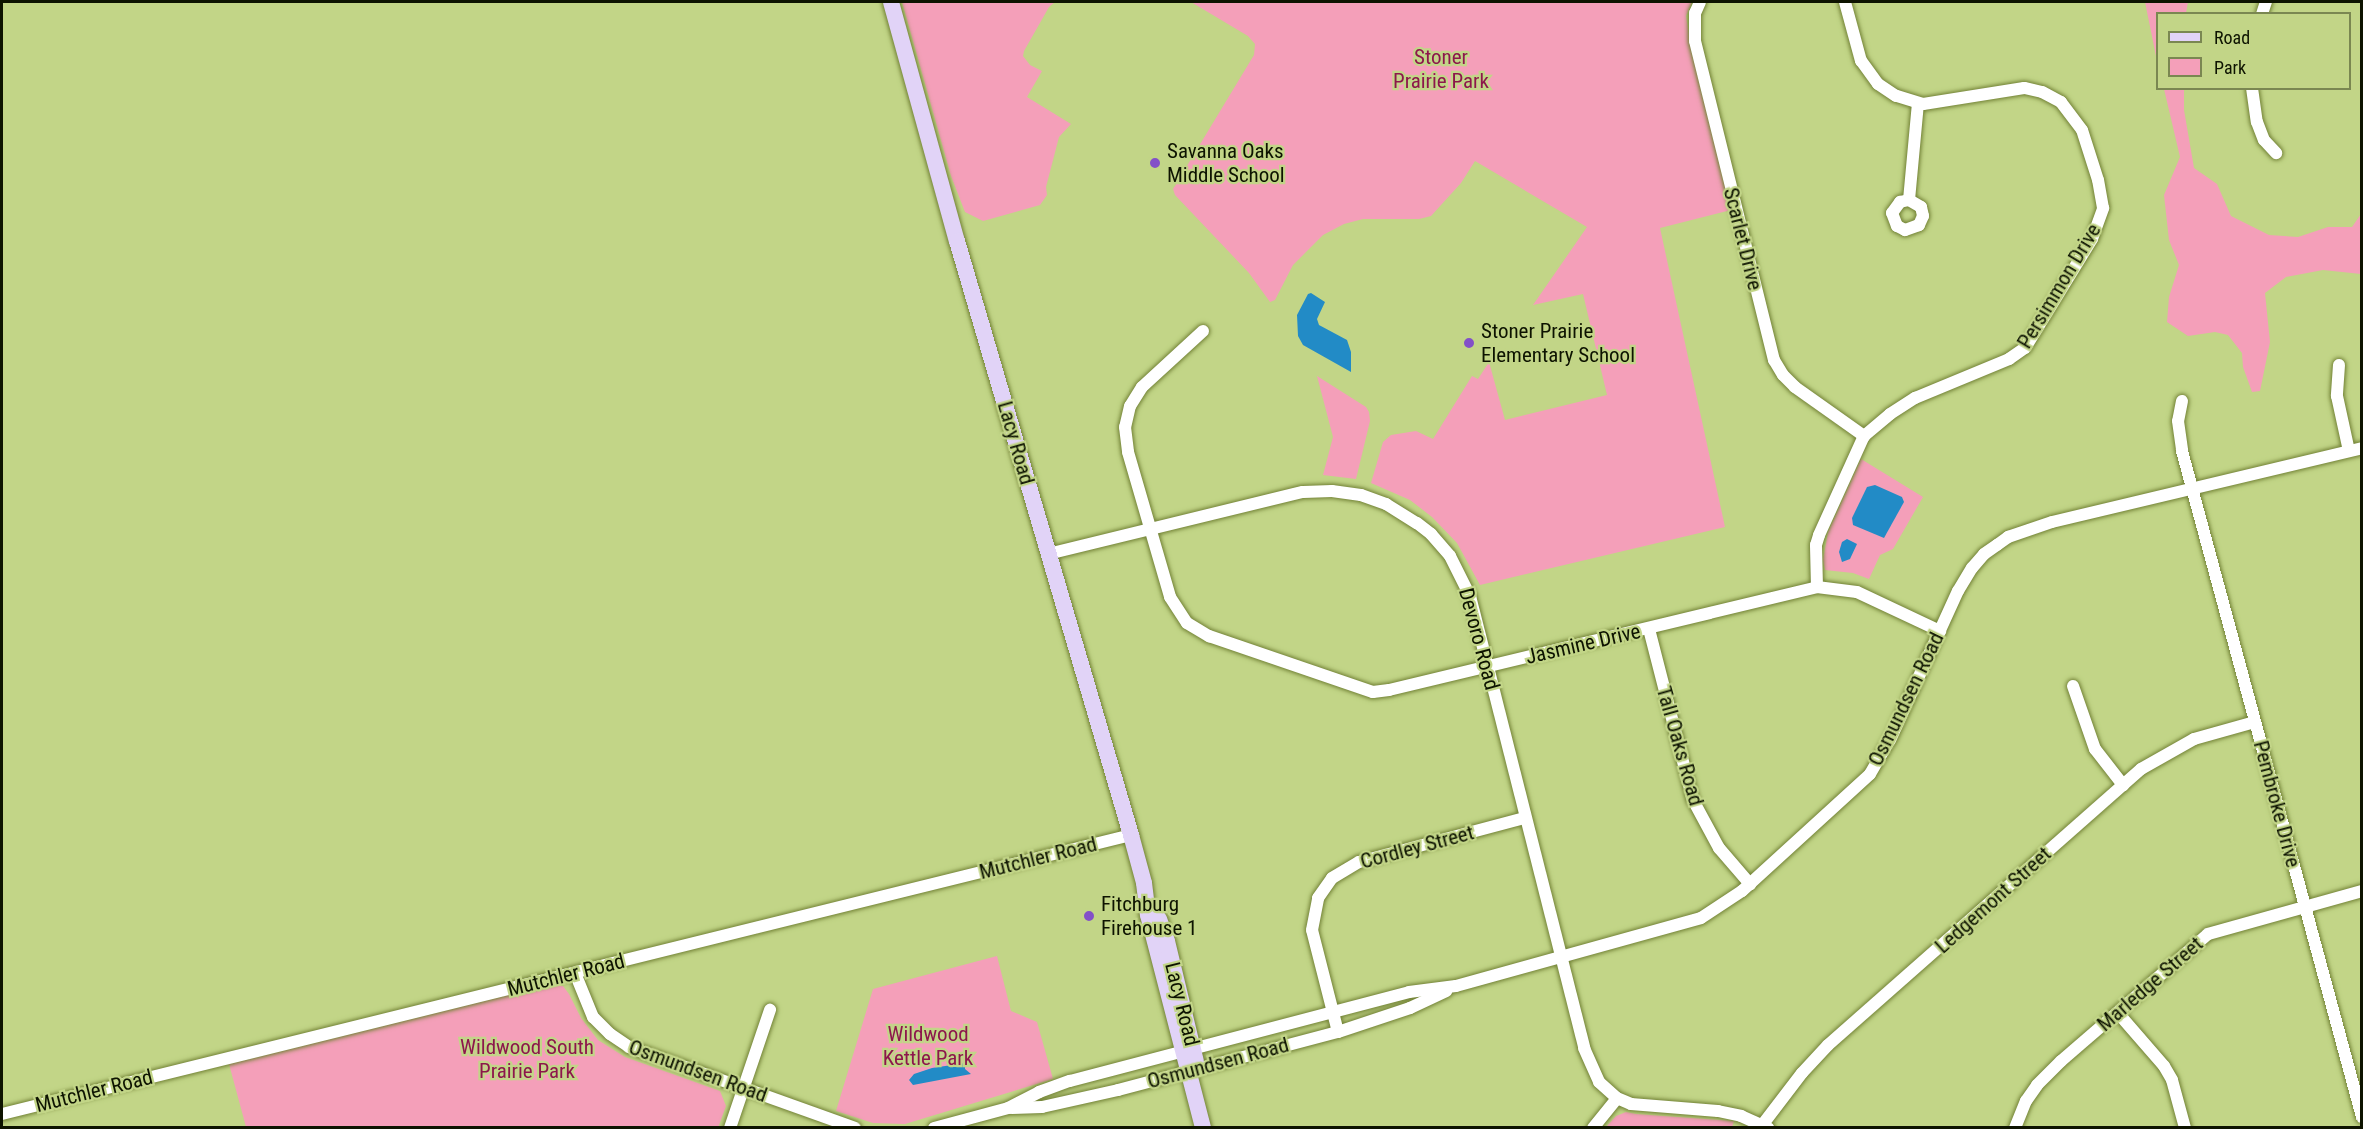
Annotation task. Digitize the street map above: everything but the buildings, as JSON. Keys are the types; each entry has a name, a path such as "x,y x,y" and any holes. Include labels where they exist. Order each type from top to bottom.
{"street":[{"name":"Lacy Road","path":"891,2 1048,554 1131,835 1144,883 1148,915 1212,1128"},
{"name":"Scarlet Drive","path":"1700,2 1695,13 1695,41 1774,360 1783,375 1795,387 1864,436"},
{"name":"Persimmon Drive","path":"1817,587 1816,545 1819,535 1864,436 1908,402 2009,359 2025,348 2092,239 2103,208 2098,180 2082,130 2061,102 2042,92 2024,88 1918,103 1885,91 1868,72 1855,42 1845,2"},
{"path":"2252,90 2257,122 2264,140 2276,153"},
{"path":"1909,200 1918,103"},
{"name":"Jasmine Drive","path":"1203,331 1142,387 1126,416 1125,427 1128,452 1170,597 1187,622 1209,636 1373,692 1649,629 1817,587 1857,592 1940,631"},
{"path":"2339,365 2337,396 2355,449"},
{"name":"Pembroke Drive","path":"2182,400 2178,421 2182,451 2361,1117"},
{"name":"Osmundsen Road","path":"941,1127 1008,1108 1039,1092 1097,1074 1333,1014 1409,992 1456,986 1701,918 1723,906 1750,884 1870,774 1890,740 1972,568 1984,554 2008,537 2052,522 2355,449"},
{"name":"Devoro Road","path":"1048,554 1303,492 1332,491 1372,498 1417,523 1436,539 1450,556 1470,596 1524,818 1592,1070 1605,1089 1617,1098"},
{"name":"Tall Oaks Road","path":"1649,629 1693,800 1719,848 1750,884"},
{"path":"2073,686 2095,749 2123,785"},
{"name":"Ledgemont Street","path":"1766,1126 1802,1073 1828,1045 2123,785 2173,748 2194,739 2255,722"},
{"name":"Cordley Street","path":"1338,1032 1312,930 1318,898 1332,878 1349,865 1524,818"},
{"name":"Mutchler Road","path":"2,1114 1131,835"},
{"name":"Marledge Street","path":"2015,1128 2026,1101 2037,1085 2061,1061 2208,934 2361,891"},
{"name":"Osmundsen Road","path":"575,973 593,1017 618,1041 629,1047 855,1128"},
{"name":"Osmundsen Road","path":"1008,1108 1042,1107 1338,1032 1410,1008 1456,986"},
{"path":"730,1128 770,1010"},
{"path":"2118,1013 2164,1066 2172,1080 2185,1128"},
{"name":"Lacy Road","path":"1193,1069 1203,1128"},
{"path":"1097,1074 1102,1093"},
{"path":"1593,1128 1617,1098 1644,1106 1718,1111 1766,1126"}],"green space":[{"path":"902,2 1055,2 1049,7 1023,56 1030,65 1042,71 1027,97 1071,124 1059,137 1046,187 1047,195 1040,205 983,221 965,212 951,176"},
{"name":"Stoner Prairie Park","path":"1191,2 1692,2 1686,16 1689,34 1735,209 1660,228 1725,527 1480,585 1457,543 1432,517 1410,500 1371,483 1383,442 1391,435 1416,431 1433,439 1472,376 1478,379 1489,362 1505,420 1607,395 1583,294 1533,305 1587,227 1475,161 1461,183 1431,216 1419,219 1363,219 1344,224 1323,235 1293,265 1275,300 1270,302 1249,273 1175,195 1173,189 1254,55 1255,44 1248,36"},
{"path":"2145,2 2188,2 2186,12 2156,12 2156,56"},
{"path":"2164,90 2184,90 2184,110 2194,168 2217,184 2231,216 2269,235 2298,237 2328,227 2352,227 2361,214 2361,274 2323,270 2286,277 2265,293 2270,342 2260,391 2252,392 2243,367 2242,353 2228,335 2215,332 2188,336 2167,322 2169,297 2179,265 2169,240 2164,195 2180,157"},
{"path":"1317,376 1366,407 1369,412 1370,421 1356,479 1323,475 1333,437"},
{"path":"1861,459 1923,497 1893,549 1880,555 1869,579 1853,573 1825,570 1823,560 1828,532"},
{"name":"Wildwood Kettle Park","path":"997,956 1011,1011 1037,1022 1053,1079 905,1124 873,1123 836,1111 873,989"},
{"name":"Wildwood South Prairie Park","path":"548,985 563,986 581,1018 598,1040 625,1057 720,1091 726,1106 718,1128 246,1127 229,1064"},
{"path":"1626,1112 1734,1121 1732,1127 1606,1127 1616,1116"}],"water":[{"path":"1311,293 1325,302 1317,319 1319,325 1347,340 1351,352 1351,372 1303,345 1298,336 1297,315 1308,294"},
{"path":"1875,485 1902,497 1904,502 1884,538 1853,525 1852,518 1867,487"},
{"path":"1847,539 1857,544 1850,559 1842,562 1839,552 1842,542"},
{"path":"965,1063 965,1069 971,1074 913,1085 909,1080 914,1074 932,1068"}],"place":[{"name":"Savanna Oaks Middle School","path":"1155,163"},
{"name":"Stoner Prairie Elementary School","path":"1469,343"},
{"name":"Fitchburg Firehouse 1","path":"1089,916"}]}
